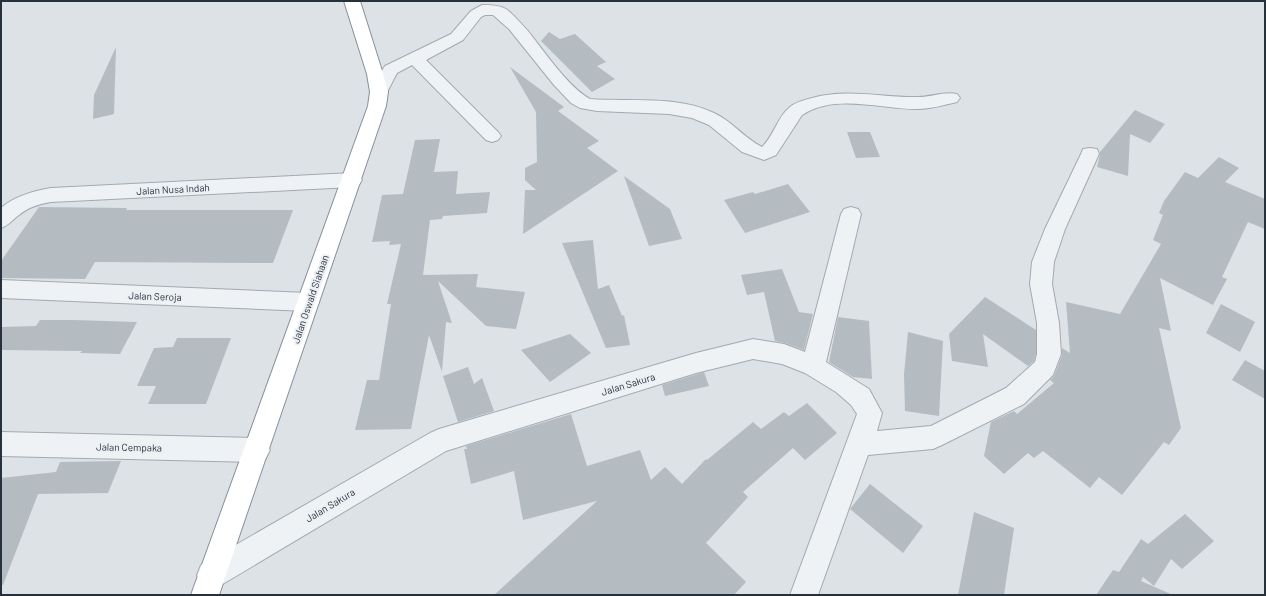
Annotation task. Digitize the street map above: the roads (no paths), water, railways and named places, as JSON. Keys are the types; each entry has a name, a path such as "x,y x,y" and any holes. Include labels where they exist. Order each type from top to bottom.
{"highway":[{"name":"Jalan Oswald Siahaan","path":"208,585 258,450 377,106 379,92 375,74 352,1"}],"street":[{"path":"379,92 389,70 400,63 415,59 457,37 476,14 482,10 494,10 500,12 515,26 560,81 577,99 586,104 685,110 707,117 752,149 764,154 771,149 791,117 801,108 824,100 849,98 885,99 913,103 936,102 951,98"},
{"path":"415,59 492,136"},
{"path":"860,444 933,437 1015,396 1044,368 1049,354 1048,323 1041,284 1043,262 1055,229 1090,154"},
{"name":"Jalan Nusa Indah","path":"1,220 10,209 22,202 50,194 352,180"},
{"path":"813,366 851,214"},
{"name":"Jalan Seroja","path":"1,289 308,302"},
{"name":"Jalan Sakura","path":"208,585 439,441 696,363 753,349 784,354 813,366 844,385 860,397 870,413 804,595"},
{"name":"Jalan Cempaka","path":"1,444 258,450"}]}
